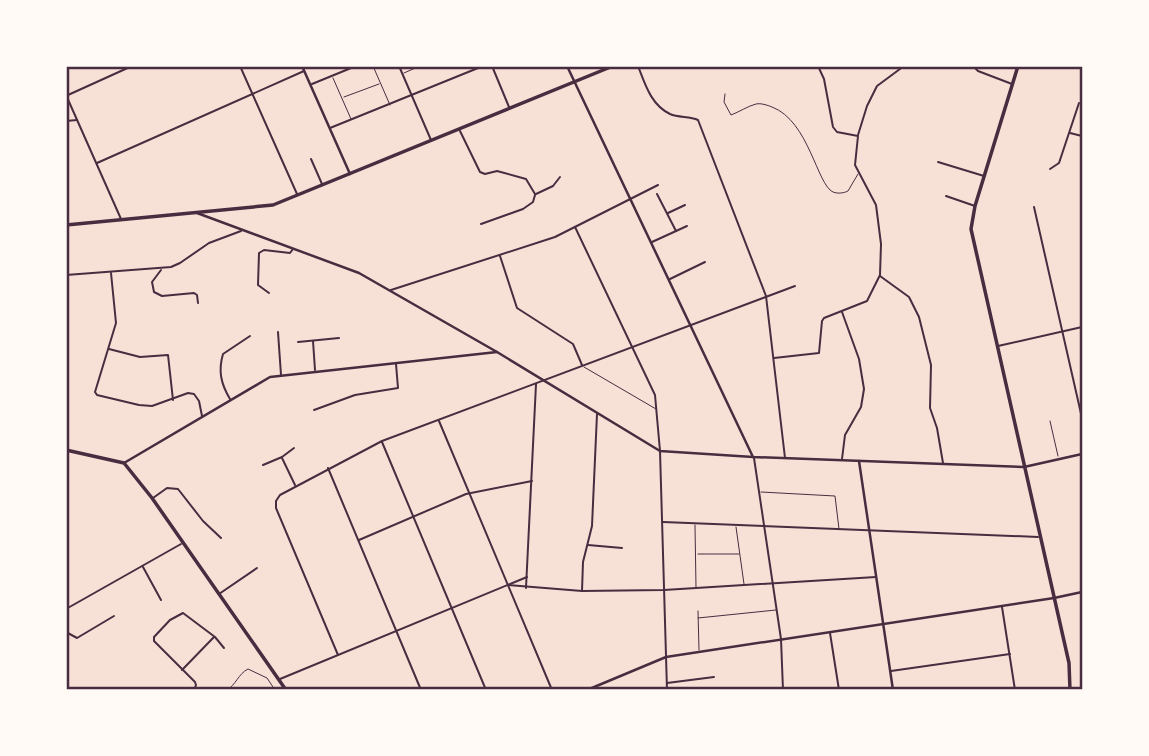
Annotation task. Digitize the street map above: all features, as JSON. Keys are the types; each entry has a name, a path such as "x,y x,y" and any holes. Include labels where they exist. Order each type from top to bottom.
{"main road":[{"path":"66,225 273,205 613,66"},
{"path":"1018,66 975,206 971,229 1069,663 1070,690"},
{"path":"66,450 124,463 152,498 286,690"}],"street":[{"path":"122,220 67,95 132,66"},
{"path":"240,66 297,195"},
{"path":"310,85 356,66"},
{"path":"399,66 431,141"},
{"path":"330,128 483,66"},
{"path":"492,66 510,108"},
{"path":"567,66 754,457 781,639 783,690"},
{"path":"638,66 649,92 660,107 668,113 698,120 766,296 785,458"},
{"path":"818,66 824,79 833,127 837,132 858,136"},
{"path":"774,358 819,353 824,318 867,301 880,275 881,244 876,205 855,165 858,136 867,106 877,86 904,66"},
{"path":"973,66 978,71 1013,84"},
{"path":"97,163 303,69 350,174"},
{"path":"1050,169 1059,163 1079,103"},
{"path":"66,121 78,120"},
{"path":"459,130 480,172 485,174 497,171 526,179 535,194 533,202 523,209 481,224"},
{"path":"1069,132 1083,136"},
{"path":"311,159 323,185"},
{"path":"938,162 984,176"},
{"path":"535,194 553,186 560,177"},
{"path":"391,290 555,237 658,185"},
{"path":"657,194 676,231"},
{"path":"946,196 975,206"},
{"path":"667,213 685,205"},
{"path":"1034,206 1083,418"},
{"path":"197,213 359,273 497,352 660,451 1024,467 1083,454"},
{"path":"651,243 687,226"},
{"path":"575,227 655,395 660,451 667,690"},
{"path":"66,275 164,268 180,263 209,243 242,230"},
{"path":"269,293 258,285 259,253 264,250 290,253 293,248"},
{"path":"500,255 517,308 573,344 582,366"},
{"path":"669,279 705,262"},
{"path":"164,268 152,282 154,292 162,296 194,293 198,303"},
{"path":"111,273 116,323 95,392 97,396 139,405 160,404 188,393 194,394 202,418"},
{"path":"880,275 909,297 919,317 931,365 930,408 937,428 943,464"},
{"path":"338,655 276,508 280,495 382,441 795,286"},
{"path":"841,311 859,359 864,389 861,407 845,435 842,460"},
{"path":"997,346 1083,327"},
{"path":"278,332 281,376"},
{"path":"230,400 221,382 220,364 223,354 250,336"},
{"path":"298,342 339,338"},
{"path":"313,341 315,371"},
{"path":"108,349 140,357 168,355 173,400"},
{"path":"124,463 271,377 497,352"},
{"path":"314,410 355,395 398,388 396,364"},
{"path":"526,588 536,383"},
{"path":"582,592 583,562 592,526 597,412"},
{"path":"439,420 552,690"},
{"path":"382,441 486,690"},
{"path":"263,465 282,457 294,448"},
{"path":"282,457 296,486"},
{"path":"859,461 893,690"},
{"path":"328,468 421,690"},
{"path":"358,540 470,493 533,480"},
{"path":"152,498 167,488 178,489 203,521 221,538"},
{"path":"662,522 1040,537"},
{"path":"66,609 182,543"},
{"path":"587,545 622,548"},
{"path":"143,566 161,600"},
{"path":"218,595 257,568"},
{"path":"279,680 527,577"},
{"path":"508,585 582,592 664,590 876,577"},
{"path":"587,690 666,656 1083,592"},
{"path":"1002,606 1015,690"},
{"path":"194,690 195,682 153,641 153,637 170,620 183,613 215,637 224,648"},
{"path":"66,632 77,638 114,616"},
{"path":"830,632 839,690"},
{"path":"182,670 215,637"},
{"path":"890,671 1010,654"},
{"path":"667,683 714,677"}],"lane":[{"path":"373,66 390,105"},
{"path":"402,74 420,66"},
{"path":"332,76 352,120"},
{"path":"342,98 380,83"},
{"path":"725,94 724,102 731,115 756,104 764,104 788,115 809,146 827,187 833,192 848,191 858,174"},
{"path":"582,366 657,409"},
{"path":"1050,421 1059,460"},
{"path":"759,492 835,496 839,529"},
{"path":"695,523 696,587"},
{"path":"736,525 744,584"},
{"path":"696,554 740,554"},
{"path":"698,618 777,610"},
{"path":"698,611 699,652"},
{"path":"227,690 243,671 248,669 267,678 275,690"},
{"path":"232,687 235,690"}]}
